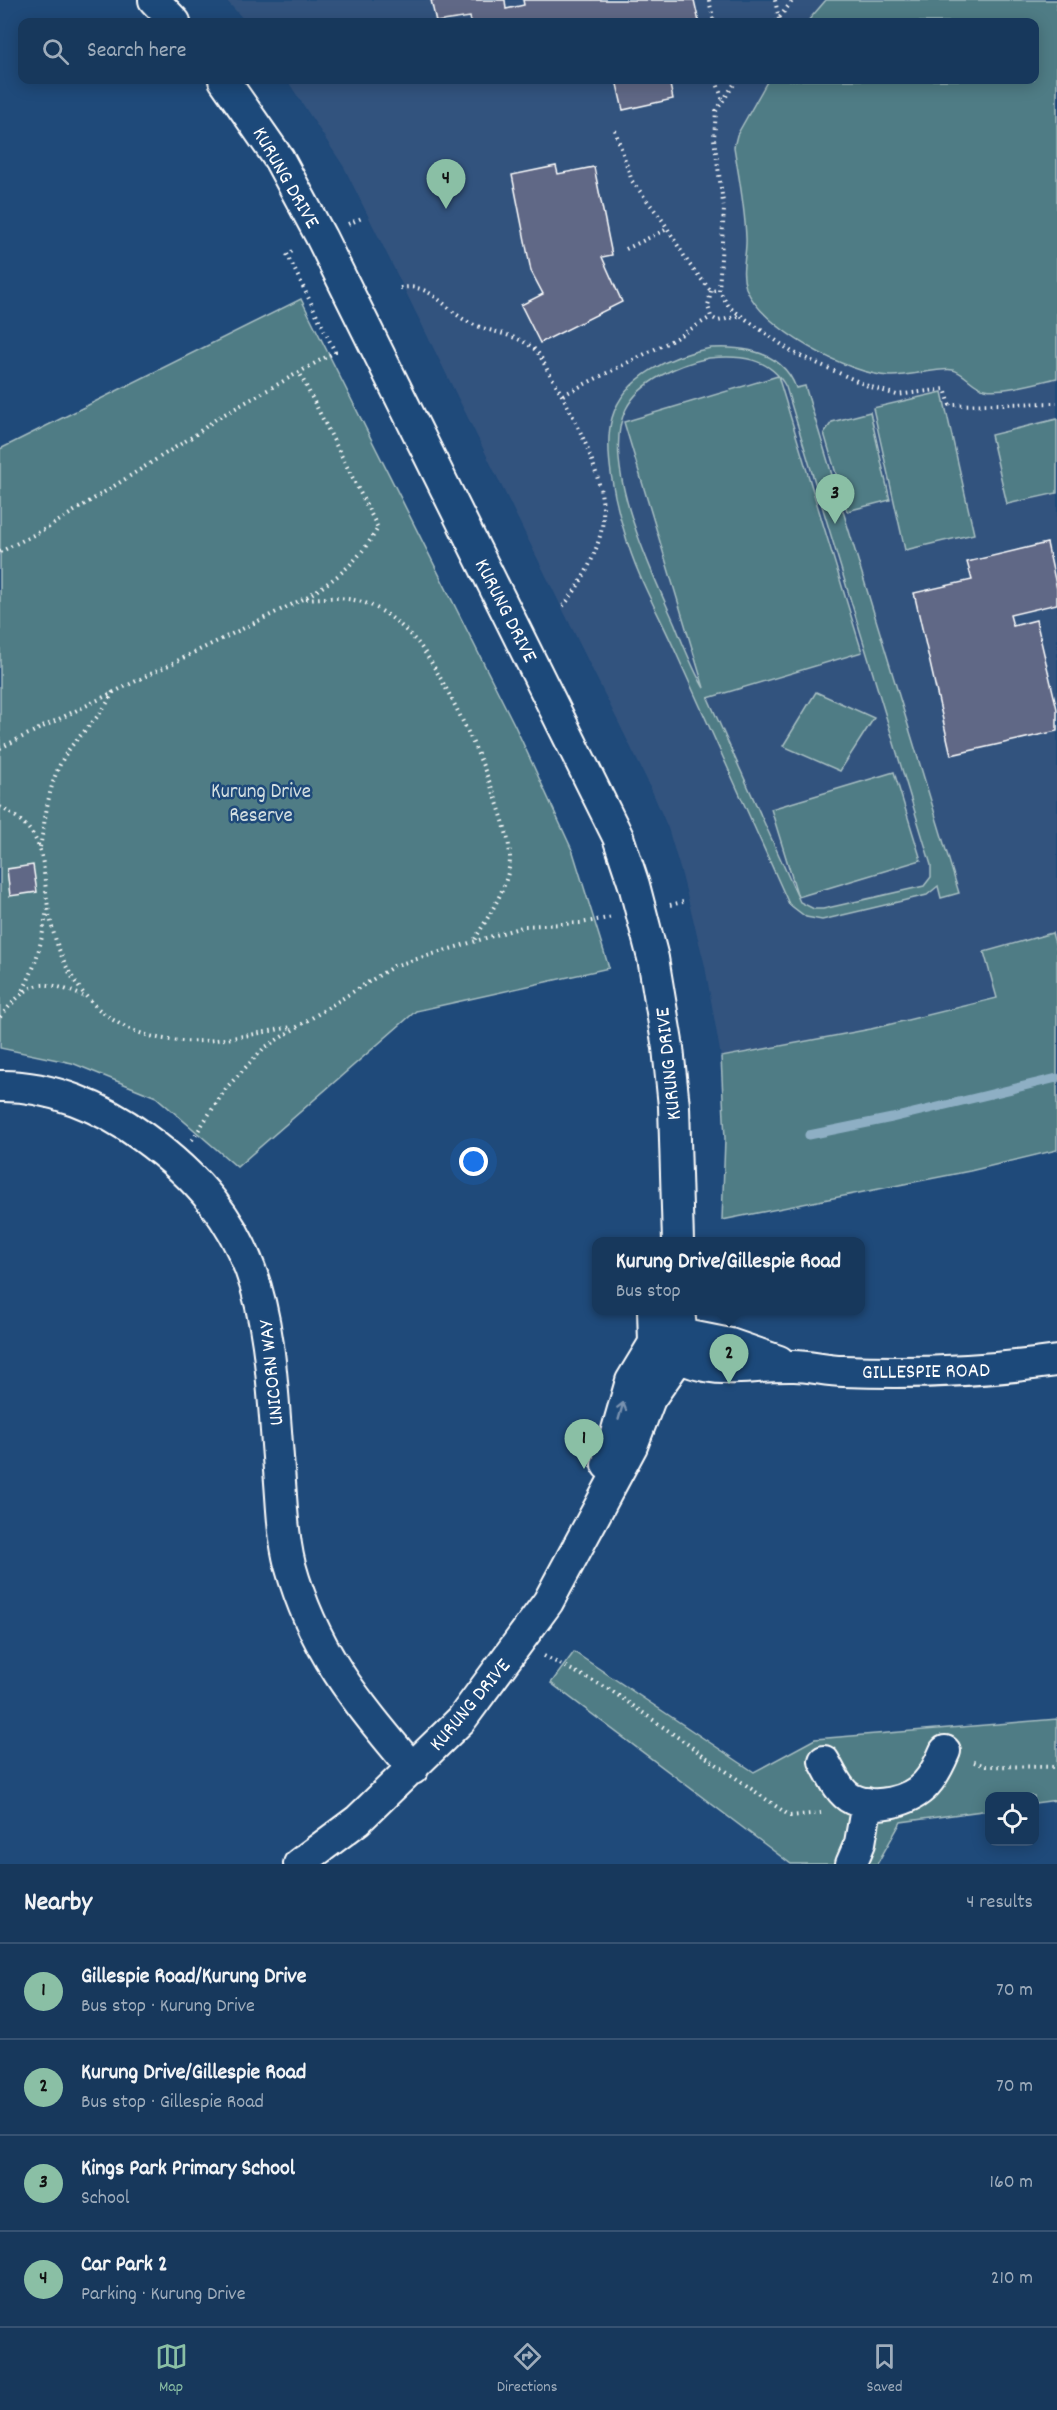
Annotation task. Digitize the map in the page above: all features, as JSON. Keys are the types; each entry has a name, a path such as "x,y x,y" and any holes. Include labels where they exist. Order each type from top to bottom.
{"street":[{"path":"154,0 171,18"},
{"name":"KURUNG DRIVE","path":"227,84 279,159 321,237 618,837 641,911 659,990 668,1048 674,1106 674,1180 678,1237"},
{"name":"UNICORN WAY","path":"0,1086 54,1094 118,1119 177,1163 206,1191 228,1221 245,1254 258,1289 267,1329 284,1530 290,1565 322,1648 350,1694 413,1769"},
{"name":"KURUNG DRIVE","path":"659,1237 674,1180"},
{"path":"655,1315 673,1337"},
{"name":"KURUNG DRIVE","path":"300,1864 358,1820 413,1769 461,1720 520,1643 548,1602 632,1446 673,1337"},
{"name":"GILLESPIE ROAD","path":"673,1337 727,1370 794,1366 839,1371 960,1372 1057,1361"},
{"path":"824,1761 834,1779 850,1798 867,1803 887,1803 906,1797 924,1786 937,1769 945,1751"},
{"path":"851,1864 860,1843 867,1803"}],"path":[{"path":"709,0 713,18"},
{"path":"775,0 778,18"},
{"path":"780,18 793,0"},
{"path":"717,84 723,101"},
{"path":"734,84 716,111 714,139 724,208 719,290 729,307 792,352 837,374 897,394 945,389 950,405 1057,403"},
{"path":"615,130 632,181 689,264 711,291"},
{"path":"0,552 49,527 195,435 216,419 335,352 287,254 362,218"},
{"path":"626,249 667,229"},
{"path":"400,288 413,286 425,290 470,323 511,335 535,349 563,395 586,445 600,492 603,519 584,576 572,598 561,608"},
{"path":"711,291 719,290"},
{"path":"711,291 708,306 711,317 718,321 740,316"},
{"path":"563,395 669,342 711,317"},
{"path":"0,748 303,599 338,579 355,562 378,528 299,372"},
{"path":"303,599 337,597 362,600 382,611 396,621 418,644 444,686 494,793 505,829 510,859 504,884 475,939"},
{"path":"40,848 50,792 64,756 106,708 114,690"},
{"path":"0,807 22,823 40,848 46,871 48,905 55,942 64,964 85,996"},
{"path":"177,1163 227,1087 247,1064 294,1027 394,966 475,939 525,926 581,923 683,902"},
{"path":"0,1017 23,991 35,969 42,945 48,905"},
{"path":"23,991 47,984 58,985 85,996 126,1029 168,1040 215,1039 294,1027"},
{"path":"520,1643 609,1689 790,1816 867,1803"},
{"path":"945,1751 986,1766 1057,1767"}],"shaded area":[{"path":"226,0 1057,0 1057,981 871,1029 721,1057 705,966 682,875 668,828 649,784 344,167 290,84 1039,84 1039,18 242,18"}],"green space":[{"path":"826,0 1057,0 1057,378 992,390 981,388 961,374 948,369 897,376 872,373 852,367 808,347 769,319 755,303 744,282 745,226 734,147 737,135 766,84 1039,84 1039,18 810,18"},
{"name":"Kurung Drive Reserve","path":"301,299 515,726 573,852 609,968 416,1011 237,1167 156,1097 72,1063 0,1048 0,449"},
{"path":"711,348 749,350 772,359 782,366 796,388 805,386 959,893 941,898 938,886 927,895 822,920 806,917 789,904 635,565 614,492 609,445 612,418 618,403 638,379 651,370 681,356","holes":["731,357 763,364 778,376 624,422 704,688 653,575 631,516 623,486 619,457 619,431 632,399 661,375 697,361","779,377 786,387 931,865 931,877 924,886 823,909 814,909 800,902 708,698 862,652"]},
{"path":"942,392 974,534 905,550 873,408"},
{"path":"870,412 890,500 847,511 824,433 832,422"},
{"path":"1057,419 1057,493 1007,504 991,435"},
{"path":"816,692 874,718 840,771 783,746"},
{"path":"894,772 921,860 798,897 771,809"},
{"path":"1052,933 1057,950 1057,1150 970,1171 722,1220 725,1139 721,1057 871,1029 997,998 984,952"},
{"path":"574,1652 754,1772 815,1739 1057,1719 1057,1800 1039,1802 1039,1792 985,1792 985,1811 901,1822 877,1864 791,1864 551,1683"}],"building":[{"path":"431,0 505,0 506,9 524,5 523,0 694,0 698,18 470,17 435,18"},
{"path":"617,84 670,84 673,99 623,110"},
{"path":"556,166 558,174 594,167 612,255 602,257 622,302 540,343 521,305 543,294 531,271 512,175"},
{"path":"1047,543 1057,589 1057,604 1010,615 1013,626 1036,620 1057,709 1057,731 951,755 914,593 972,580 967,562"},
{"path":"33,865 37,892 10,896 7,869"}],"waterway":[{"path":"809,1135 892,1118 1057,1078"}],"place":[{"name":"Car Park 2","path":"446,209"},
{"name":"Kings Park Primary School","path":"835,524"},
{"name":"Kurung Drive/Gillespie Road","path":"729,1384"},
{"name":"Gillespie Road/Kurung Drive","path":"584,1469"}]}
